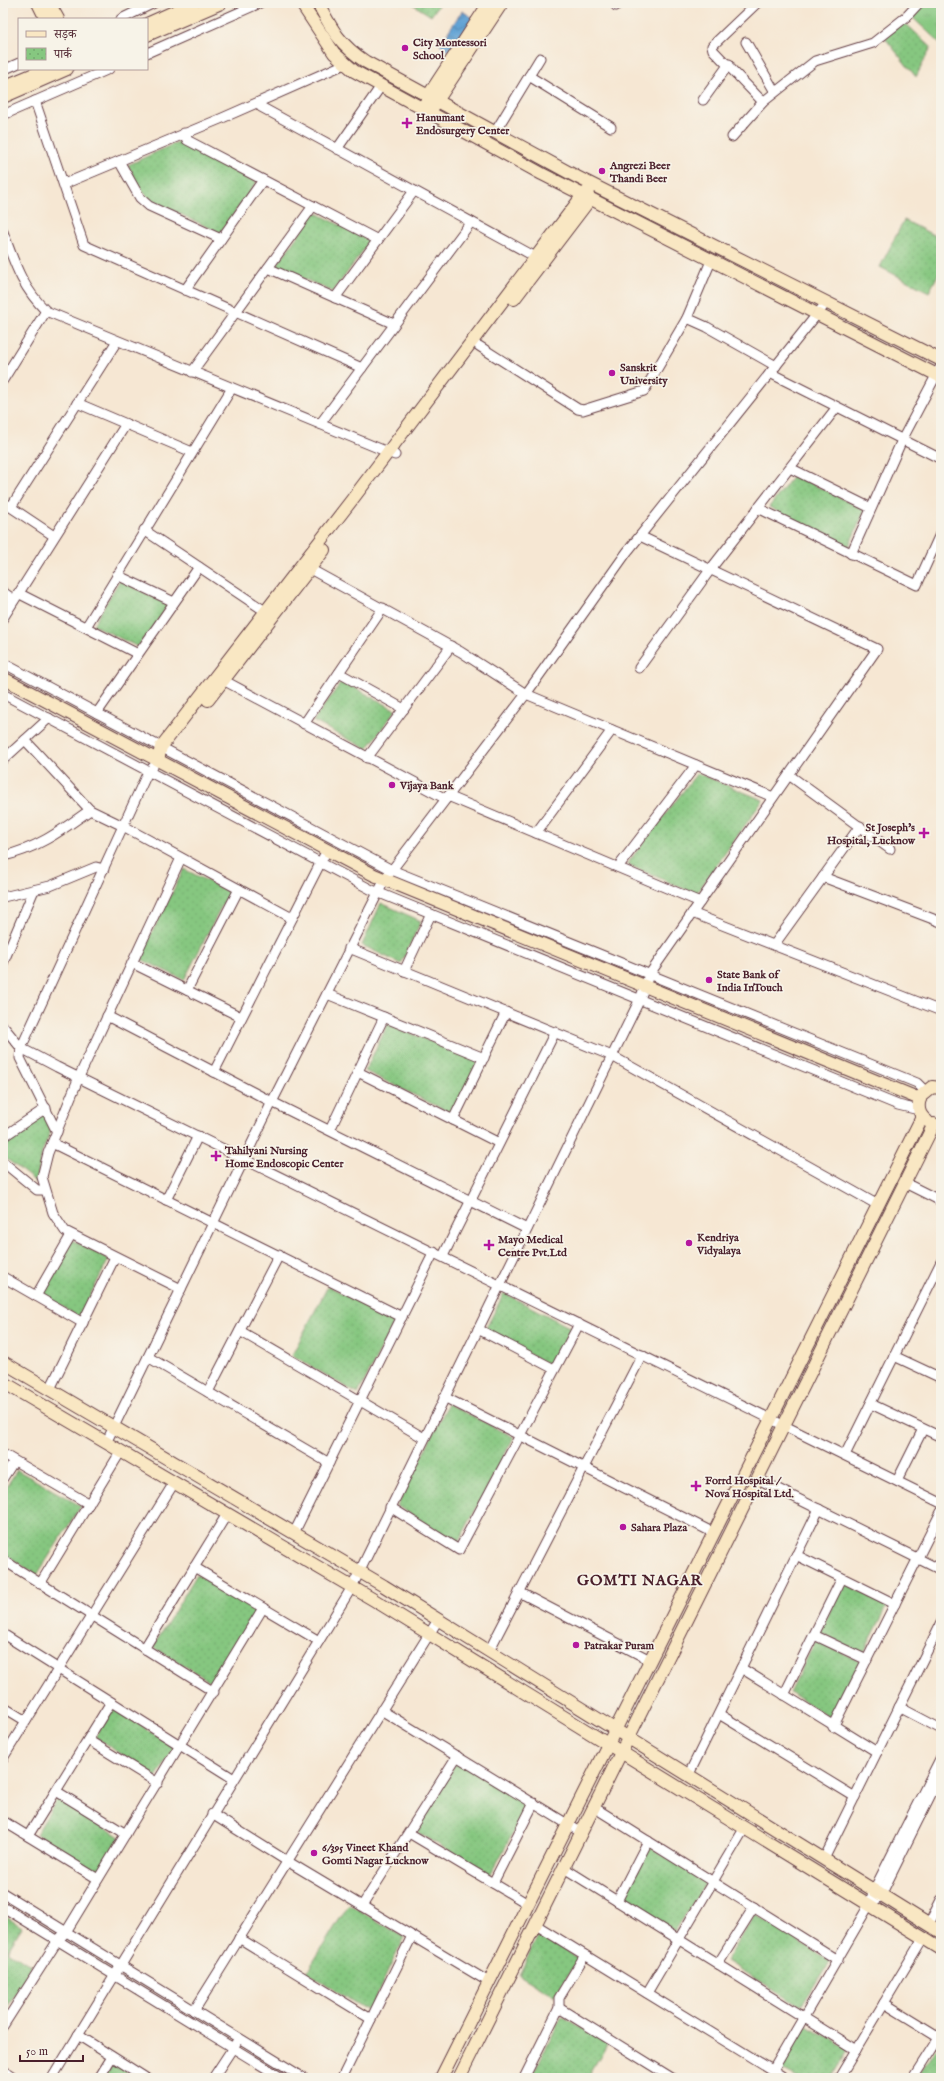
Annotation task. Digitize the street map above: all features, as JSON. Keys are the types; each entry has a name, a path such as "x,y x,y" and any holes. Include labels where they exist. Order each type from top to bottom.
{"street":[{"path":"38,3 46,18"},
{"path":"50,3 58,18"},
{"path":"123,18 154,3"},
{"path":"148,24 194,3"},
{"path":"148,34 221,3"},
{"path":"148,53 260,3"},
{"path":"301,3 326,42 345,64 354,71 586,197 816,315 940,372 902,440 851,554"},
{"path":"318,3 332,31 349,52 594,186 941,360"},
{"path":"428,112 433,99 489,3"},
{"path":"433,99 502,3"},
{"path":"757,3 712,46 713,50 763,102"},
{"path":"732,137 763,102 815,61 873,42 906,17 920,3"},
{"path":"746,42 776,92"},
{"path":"494,132 540,58"},
{"path":"3,70 18,64"},
{"path":"64,184 345,64"},
{"path":"704,100 728,64"},
{"path":"3,87 44,70"},
{"path":"3,97 65,70"},
{"path":"3,115 107,70"},
{"path":"529,76 611,127"},
{"path":"337,148 381,86"},
{"path":"35,101 84,245 362,368"},
{"path":"259,102 261,107 540,260"},
{"path":"184,134 187,140 378,240"},
{"path":"119,160 140,198 149,206 221,238"},
{"path":"185,290 263,180"},
{"path":"165,749 223,680 270,614 310,568 392,454 479,346 594,186"},
{"path":"335,298 414,191"},
{"path":"192,372 313,206"},
{"path":"320,424 471,222"},
{"path":"3,232 5,249 19,276 34,298 46,311 392,454"},
{"path":"56,1132 46,1108 20,1058 21,1048 150,771 165,749 540,260"},
{"path":"479,346 578,409 583,410 644,391 687,318 711,261"},
{"path":"268,268 394,324"},
{"path":"106,1443 244,1158 349,948 388,874 526,694 640,536 826,303"},
{"path":"3,380 46,311"},
{"path":"687,318 707,327 837,407 941,459"},
{"path":"54,536 7,505 77,403 117,341"},
{"path":"86,627 232,388"},
{"path":"77,403 192,452"},
{"path":"639,668 710,570 837,407"},
{"path":"3,618 126,424"},
{"path":"790,468 871,508"},
{"path":"758,508 917,585 941,532"},
{"path":"144,530 270,614"},
{"path":"52,2078 352,1587 358,1571 640,999 650,975 877,649 640,536"},
{"path":"97,713 199,567"},
{"path":"310,568 451,646 526,694 773,797"},
{"path":"118,575 174,602"},
{"path":"3,592 86,627 138,654"},
{"path":"304,724 383,608"},
{"path":"367,758 451,646"},
{"path":"3,663 165,749 388,874 644,987 921,1104"},
{"path":"339,673 404,709"},
{"path":"3,678 327,850 650,975 917,1083 921,1104 927,1121 939,1124 905,1183 630,1738 459,2078"},
{"path":"223,680 367,758 447,798 536,833 700,902"},
{"path":"3,694 378,892 898,1105 921,1104"},
{"path":"3,760 49,718"},
{"path":"536,833 612,730"},
{"path":"25,740 90,810 124,826 292,918"},
{"path":"618,867 696,765"},
{"path":"789,775 890,849"},
{"path":"3,856 22,852 45,842 90,810"},
{"path":"774,945 860,826"},
{"path":"214,1072 327,850"},
{"path":"181,1289 65,1231 53,1213 42,1177 56,1132 79,1077 182,858"},
{"path":"3,897 50,886 96,867 104,869"},
{"path":"823,877 941,922"},
{"path":"187,990 239,889"},
{"path":"3,962 34,890"},
{"path":"692,913 941,1011"},
{"path":"404,971 431,914"},
{"path":"349,948 612,1056 878,1204"},
{"path":"132,963 241,1017"},
{"path":"326,994 484,1058"},
{"path":"453,1120 506,1012"},
{"path":"107,1016 272,1102 527,1229"},
{"path":"330,1130 384,1018"},
{"path":"3,1026 21,1048 941,1502"},
{"path":"443,1256 555,1032"},
{"path":"358,1072 499,1143"},
{"path":"441,2078 878,1204 921,1104 940,1086"},
{"path":"3,1137 46,1108"},
{"path":"166,1200 198,1136"},
{"path":"52,1143 402,1316"},
{"path":"3,1162 37,1190 45,1190"},
{"path":"905,1183 941,1201"},
{"path":"36,1296 71,1235"},
{"path":"294,1533 434,1252"},
{"path":"208,1392 279,1255"},
{"path":"50,1389 115,1257"},
{"path":"845,1455 941,1262"},
{"path":"3,1277 82,1323"},
{"path":"390,1507 459,1550 579,1324"},
{"path":"478,1329 554,1369"},
{"path":"240,1331 424,1438"},
{"path":"489,1651 642,1355"},
{"path":"894,1356 941,1378"},
{"path":"148,1357 329,1463"},
{"path":"3,1362 358,1571 689,1774 941,1932"},
{"path":"3,1382 352,1587 941,1949"},
{"path":"444,1397 714,1534"},
{"path":"871,1404 941,1437"},
{"path":"897,1481 924,1429"},
{"path":"40,1584 121,1451"},
{"path":"3,1454 89,1504"},
{"path":"3,1478 14,1461"},
{"path":"758,1479 941,1570"},
{"path":"3,1758 174,1483"},
{"path":"689,1774 819,1510"},
{"path":"833,1727 941,1512"},
{"path":"144,1649 227,1514"},
{"path":"796,1555 895,1604"},
{"path":"3,1560 214,1692"},
{"path":"194,1568 319,1641"},
{"path":"784,1695 842,1578"},
{"path":"519,1592 650,1660"},
{"path":"3,2026 58,1940 66,1932 214,1692 263,1608"},
{"path":"194,2011 438,1620"},
{"path":"824,1858 941,1623"},
{"path":"3,1634 234,1779"},
{"path":"814,1635 867,1660"},
{"path":"741,1668 833,1727 877,1752"},
{"path":"28,1836 111,1702"},
{"path":"3,1707 26,1721"},
{"path":"899,1707 941,1729"},
{"path":"381,1710 582,1833"},
{"path":"719,1714 855,1797"},
{"path":"88,1740 158,1783"},
{"path":"362,1906 456,1756"},
{"path":"878,1892 941,1758"},
{"path":"773,2070 878,1892 940,1777"},
{"path":"56,1791 126,1834"},
{"path":"493,1883 534,1803"},
{"path":"595,1808 838,1960"},
{"path":"212,1814 287,1861 489,1982"},
{"path":"3,1821 98,1879"},
{"path":"647,1993 744,1828"},
{"path":"409,1832 528,1904"},
{"path":"617,1902 648,1841"},
{"path":"564,1868 856,2050"},
{"path":"3,1893 304,2078"},
{"path":"929,1924 941,1900"},
{"path":"3,1907 282,2078"},
{"path":"718,1964 754,1907"},
{"path":"536,1925 785,2078"},
{"path":"342,2078 412,1936"},
{"path":"239,1938 371,2019"},
{"path":"839,2078 923,1938"},
{"path":"524,2078 559,2008 559,1998 585,1955"},
{"path":"884,2003 940,2037 913,2078"},
{"path":"559,2008 672,2078"},
{"path":"78,2035 146,2078"},
{"path":"213,2078 239,2038"},
{"path":"99,2078 112,2057"},
{"path":"3,2070 15,2078"}],"green space":[{"path":"411,3 440,3 431,16"},
{"path":"924,3 941,3 941,44 912,17"},
{"path":"903,21 931,47 916,77 885,38"},
{"path":"180,141 257,182 220,233 151,200 140,189 128,165"},
{"path":"315,212 370,241 333,292 276,266"},
{"path":"904,220 941,239 941,269 929,292 880,267"},
{"path":"794,475 865,510 848,548 769,507"},
{"path":"120,580 169,605 138,647 93,625"},
{"path":"342,681 396,710 367,749 313,721"},
{"path":"697,773 763,800 696,894 627,864"},
{"path":"184,869 229,892 184,980 139,958"},
{"path":"381,903 421,921 401,964 362,945"},
{"path":"388,1024 479,1061 453,1114 365,1071"},
{"path":"44,1113 51,1130 42,1153 36,1182 3,1156 3,1141"},
{"path":"72,1240 109,1259 79,1317 41,1294"},
{"path":"328,1286 396,1320 358,1394 292,1355"},
{"path":"504,1293 571,1328 552,1366 484,1332"},
{"path":"448,1404 514,1437 458,1543 397,1506"},
{"path":"17,1470 81,1506 37,1575 3,1553 3,1492"},
{"path":"197,1574 257,1611 213,1683 153,1647"},
{"path":"844,1583 888,1605 863,1654 819,1632"},
{"path":"816,1640 861,1662 832,1720 790,1692"},
{"path":"113,1708 175,1747 156,1777 95,1737"},
{"path":"457,1761 528,1805 490,1876 416,1831"},
{"path":"58,1798 120,1837 98,1873 36,1834"},
{"path":"649,1846 706,1883 675,1931 622,1899"},
{"path":"349,1904 404,1937 369,2012 307,1972"},
{"path":"755,1914 830,1960 801,2007 726,1961"},
{"path":"3,1915 22,1927 7,1951 32,1966 3,2014"},
{"path":"539,1934 578,1959 555,1996 519,1975"},
{"path":"562,2016 608,2043 588,2078 539,2078 533,2074"},
{"path":"806,2024 849,2049 832,2078 797,2078 779,2068"},
{"path":"939,2043 941,2044 941,2078 917,2078"},
{"path":"113,2063 138,2078 104,2078"}],"water":[{"path":"462,11 475,19 452,54 440,44"}],"place":[{"name":"City Montessori School","path":"405,48"},
{"name":"Hanumant Endosurgery Center","path":"407,123"},
{"name":"Angrezi Beer Thandi Beer","path":"602,171"},
{"name":"Sanskrit University","path":"612,373"},
{"name":"Vijaya Bank","path":"392,785"},
{"name":"St Joseph's Hospital, Lucknow","path":"924,833"},
{"name":"State Bank of India InTouch","path":"709,980"},
{"name":"Tahilyani Nursing Home Endoscopic Center","path":"216,1156"},
{"name":"Kendriya Vidyalaya","path":"689,1243"},
{"name":"Mayo Medical Centre Pvt.Ltd","path":"489,1245"},
{"name":"Forrd Hospital / Nova Hospital Ltd.","path":"696,1486"},
{"name":"Sahara Plaza","path":"623,1527"},
{"name":"Patrakar Puram","path":"576,1645"},
{"name":"6/395 Vineet Khand Gomti Nagar Lucknow","path":"314,1853"}],"district":[{"name":"GOMTI NAGAR","path":"640,1580"}]}
